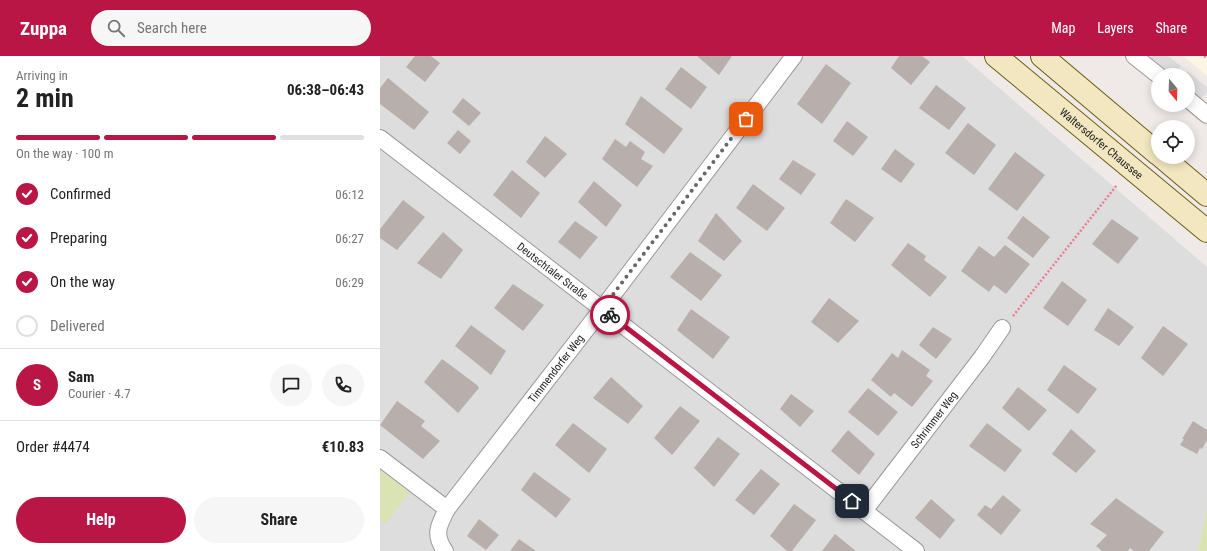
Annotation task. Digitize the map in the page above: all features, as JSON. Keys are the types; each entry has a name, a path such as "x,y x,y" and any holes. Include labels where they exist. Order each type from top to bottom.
{"main road":[{"name":"Waltersdorfer Chaussee","path":"996,56 1207,231"},
{"path":"1042,56 1151,148"},
{"path":"1170,164 1207,195"}],"street":[{"name":"Timmendorfer Weg","path":"445,551 440,544 438,528 447,509 602,309 794,56"},
{"path":"1134,56 1151,69"},
{"path":"1195,106 1207,115"},
{"name":"Deutschtaler Straße","path":"380,138 916,551"},
{"name":"Schrimmer Weg","path":"864,510 982,357 1002,328"},
{"path":"380,458 447,509"}],"path":[{"path":"1002,328 1117,185"}],"shaded area":[{"path":"380,56 962,56 1207,267 1207,509 1198,551 380,551"},
{"path":"1168,56 1181,66 1179,68 1162,68 1149,57"},
{"path":"1183,56 1207,56 1207,76"},
{"path":"1195,77 1207,87 1207,92 1202,98 1203,100 1195,94"}],"green space":[{"path":"380,468 411,491 385,524 380,519"},
{"path":"1207,509 1207,551 1198,551"}],"building":[{"path":"415,56 431,56 440,63 425,82 406,67"},
{"path":"697,56 732,56 719,75"},
{"path":"899,56 922,56 930,62 911,85 891,68"},
{"path":"826,64 851,83 822,124 797,104"},
{"path":"681,67 707,87 691,109 665,89"},
{"path":"388,78 429,112 414,130 380,104 380,88"},
{"path":"936,85 966,108 949,130 919,108"},
{"path":"641,96 683,129 664,154 625,124"},
{"path":"463,98 481,113 469,126 452,112"},
{"path":"847,121 868,137 853,156 833,141"},
{"path":"968,123 996,145 974,175 945,153"},
{"path":"458,130 471,141 460,154 447,143"},
{"path":"545,136 567,154 545,178 526,162"},
{"path":"615,139 626,147 630,141 645,152 641,159 653,166 637,187 602,159"},
{"path":"895,149 915,164 901,183 881,169"},
{"path":"1015,152 1045,175 1017,211 988,189"},
{"path":"793,160 816,174 801,195 779,179"},
{"path":"512,170 540,193 521,218 493,195"},
{"path":"594,181 622,205 606,227 578,202"},
{"path":"753,184 785,208 767,231 736,208"},
{"path":"846,199 874,218 855,242 830,223"},
{"path":"403,200 425,217 397,250 380,238 380,229"},
{"path":"716,213 742,241 724,261 698,241"},
{"path":"1023,216 1050,237 1033,258 1007,238"},
{"path":"1112,219 1139,238 1118,264 1092,244"},
{"path":"575,221 598,237 580,259 558,242"},
{"path":"443,232 463,250 441,279 417,263"},
{"path":"908,243 926,256 924,260 947,277 930,297 891,265"},
{"path":"1005,245 1030,264 1006,294 994,285 989,292 961,271 979,246 994,257"},
{"path":"690,252 722,275 701,301 670,277"},
{"path":"1062,281 1087,300 1068,326 1043,308"},
{"path":"513,284 544,305 523,331 494,308"},
{"path":"829,298 859,321 838,343 811,322"},
{"path":"1108,308 1134,327 1119,346 1094,330"},
{"path":"691,309 730,337 713,359 677,330"},
{"path":"471,325 506,351 491,375 455,346"},
{"path":"1163,326 1188,344 1163,376 1141,358"},
{"path":"933,327 952,339 936,359 919,345"},
{"path":"902,350 930,370 926,376 933,381 912,407 894,393 891,397 871,380 892,353 898,358"},
{"path":"442,359 479,388 458,413 424,382"},
{"path":"1064,365 1097,389 1078,414 1047,390"},
{"path":"611,377 643,406 628,424 593,398"},
{"path":"1018,387 1047,410 1029,431 1002,408"},
{"path":"868,388 898,412 878,436 848,412"},
{"path":"791,394 814,411 800,427 780,409"},
{"path":"397,401 425,421 421,426 440,441 423,459 380,425"},
{"path":"680,406 700,421 672,455 654,438"},
{"path":"1193,421 1207,430 1207,440 1197,454 1180,445"},
{"path":"573,423 607,449 589,473 555,445"},
{"path":"987,423 1022,450 1005,472 969,446"},
{"path":"1071,429 1096,451 1076,473 1052,454"},
{"path":"848,430 875,454 859,475 831,451"},
{"path":"718,437 740,454 714,487 694,468"},
{"path":"761,469 780,484 754,515 735,500"},
{"path":"534,472 571,499 556,518 521,490"},
{"path":"1003,495 1021,510 1001,535 977,515 985,505 991,509"},
{"path":"1116,498 1164,532 1149,551 1134,551 1130,548 1128,551 1102,551 1096,546 1107,535 1090,524"},
{"path":"931,499 955,520 940,539 915,518"},
{"path":"794,504 816,520 792,551 787,551 770,536"},
{"path":"479,519 499,535 486,550 467,536"},
{"path":"835,534 856,551 822,551"},
{"path":"519,539 536,551 510,551"}],"way so far":[{"path":"610,315 602,309 746,119"}],"route":[{"path":"610,315 852,501"}]}
